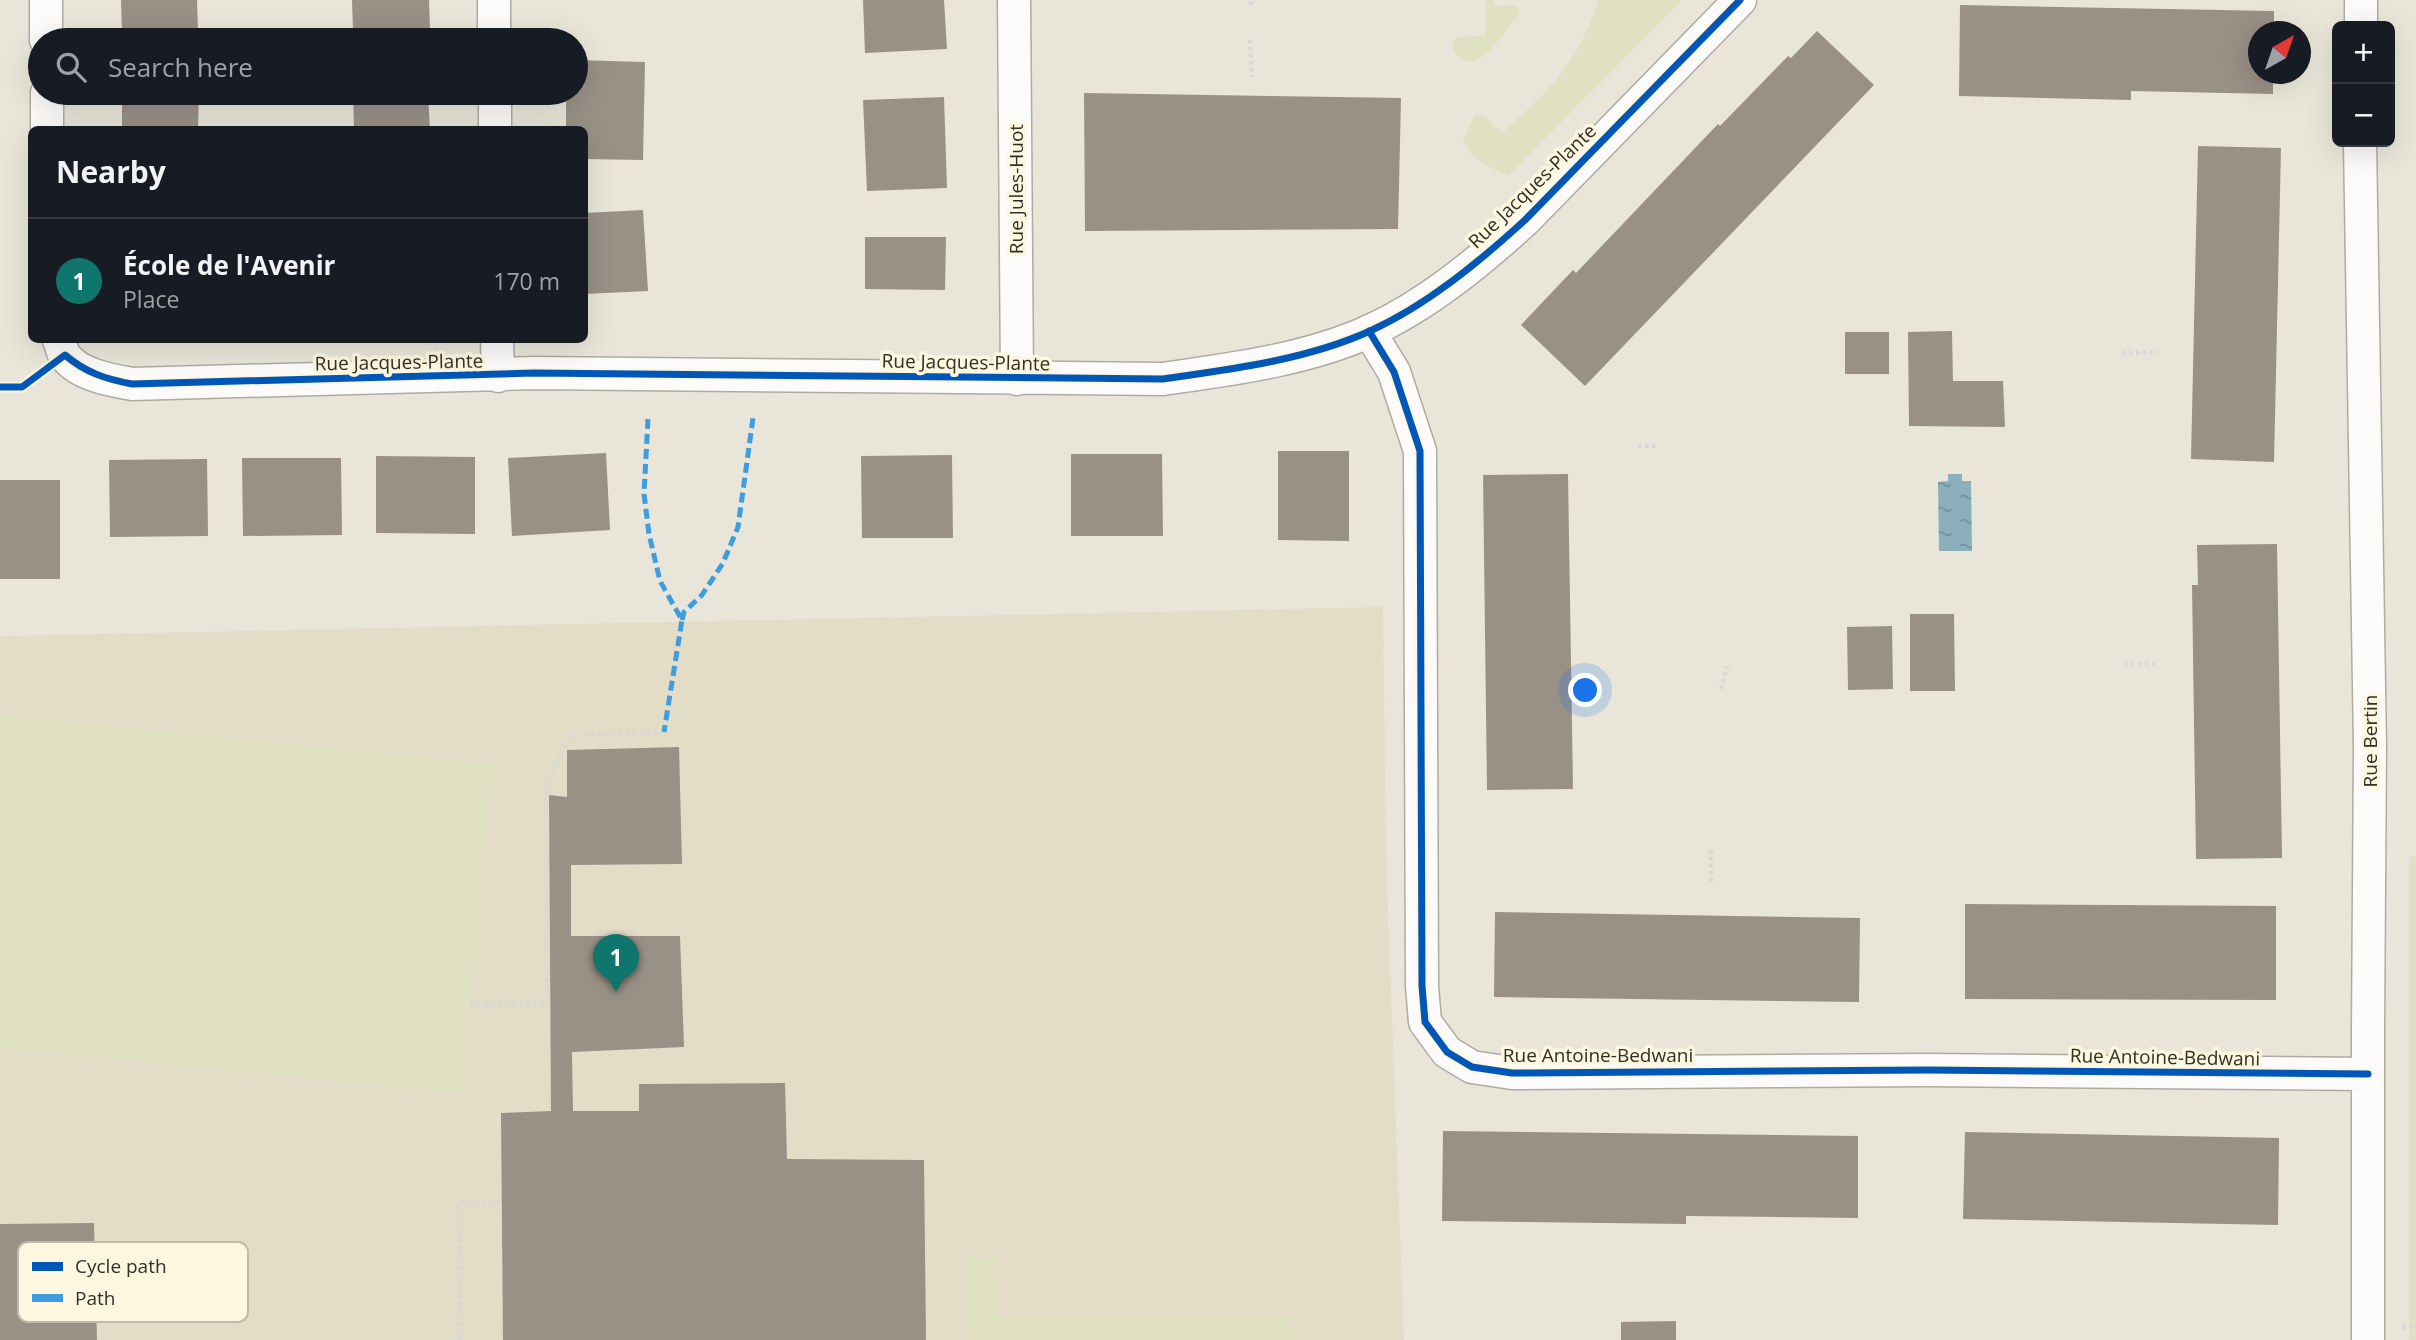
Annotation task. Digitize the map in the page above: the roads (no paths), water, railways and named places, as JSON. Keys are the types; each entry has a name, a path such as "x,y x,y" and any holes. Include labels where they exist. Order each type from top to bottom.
{"street":[{"path":"46,0 47,28"},
{"path":"494,0 494,28"},
{"name":"Rue Jules-Huot","path":"1014,0 1017,379"},
{"name":"Rue Jacques-Plante","path":"60,343 65,355 80,368 106,380 132,384 534,373 1163,379 1254,365 1330,346 1369,331 1403,314 1488,254 1740,0"},
{"path":"2361,0 2361,21"},
{"path":"47,105 47,126"},
{"path":"495,105 495,126"},
{"name":"Rue Bertin","path":"2360,147 2370,746 2368,1340"},
{"name":"Rue Antoine-Bedwani","path":"1369,331 1394,372 1420,451 1422,986 1424,1022 1447,1052 1472,1067 1512,1073 1906,1070 2368,1074"},
{"path":"497,343 498,376"}],"water":[{"path":"1948,474 1962,474 1962,481 1971,481 1972,551 1939,551 1938,482 1948,481"}],"place":[{"name":"École de l'Avenir","path":"616,992"}]}
